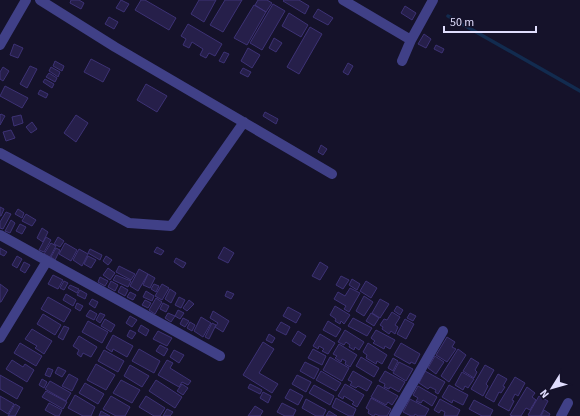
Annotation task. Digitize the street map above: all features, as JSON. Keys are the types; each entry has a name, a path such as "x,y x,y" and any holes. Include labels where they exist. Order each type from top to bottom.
{"street":[{"path":"0,45 26,0"},
{"path":"40,0 115,47 332,174"},
{"path":"342,0 411,40"},
{"path":"402,61 411,40 433,0"},
{"path":"0,153 129,223 172,226 244,122"},
{"path":"0,235 220,356"},
{"path":"0,338 47,261"},
{"path":"394,416 443,331"},
{"path":"561,416 568,403"}],"building":[{"path":"71,0 79,0 84,3 81,9 70,3"},
{"path":"121,0 129,4 124,12 116,8"},
{"path":"141,0 145,0 176,18 169,30 135,10"},
{"path":"199,0 216,0 204,22 191,14"},
{"path":"225,0 242,0 223,32 210,25"},
{"path":"258,0 267,0 272,3 266,12 255,5"},
{"path":"299,0 309,6 305,14 283,1"},
{"path":"273,4 285,11 262,50 250,43"},
{"path":"254,5 266,12 247,45 234,38"},
{"path":"405,6 416,13 412,20 401,13"},
{"path":"318,9 333,18 328,25 313,17"},
{"path":"289,13 308,25 301,37 282,26"},
{"path":"109,17 118,22 114,29 105,24"},
{"path":"188,24 222,44 215,56 209,53 206,58 200,55 203,49 192,42 189,48 183,45 186,39 181,36"},
{"path":"310,27 322,34 299,74 287,67"},
{"path":"424,34 431,39 426,48 418,44"},
{"path":"274,38 282,43 276,52 269,48"},
{"path":"14,44 23,48 18,58 10,55"},
{"path":"436,45 444,49 442,53 434,49"},
{"path":"248,48 260,55 252,68 241,61"},
{"path":"224,52 229,54 224,63 219,61"},
{"path":"91,59 110,69 103,82 84,72"},
{"path":"55,61 64,66 62,71 53,66"},
{"path":"348,63 353,66 348,75 343,72"},
{"path":"30,66 37,69 27,88 20,84"},
{"path":"3,67 9,71 3,81 0,79 0,72"},
{"path":"51,67 60,72 58,77 49,71"},
{"path":"243,68 251,72 248,77 240,73"},
{"path":"49,73 57,78 55,82 46,77"},
{"path":"45,79 54,84 52,88 43,82"},
{"path":"146,84 167,96 157,112 137,100"},
{"path":"5,86 28,98 22,108 0,96"},
{"path":"40,90 48,94 46,98 38,94"},
{"path":"265,112 278,119 276,124 263,116"},
{"path":"0,115 5,116 0,125"},
{"path":"21,115 23,123 14,126 12,117"},
{"path":"76,115 88,123 76,142 64,133"},
{"path":"32,122 37,129 31,133 26,127"},
{"path":"11,130 15,138 6,141 3,132"},
{"path":"321,145 327,149 323,155 318,152"},
{"path":"0,207 4,209 1,216 0,216"},
{"path":"18,209 24,213 22,218 15,214"},
{"path":"6,212 11,214 3,229 0,228 0,222"},
{"path":"26,214 36,220 32,226 22,221"},
{"path":"11,220 15,223 10,233 5,231"},
{"path":"20,224 26,227 22,234 16,231"},
{"path":"42,228 48,232 43,242 37,238"},
{"path":"46,237 51,240 44,252 39,250"},
{"path":"58,237 64,241 60,247 54,244"},
{"path":"51,243 56,246 50,257 44,254"},
{"path":"65,243 77,250 71,261 59,254"},
{"path":"157,247 164,251 161,255 154,252"},
{"path":"224,247 234,253 228,263 218,258"},
{"path":"0,248 7,252 4,256 0,254"},
{"path":"56,248 60,250 55,260 51,257"},
{"path":"79,249 88,254 82,266 73,260"},
{"path":"90,249 102,255 100,260 88,253"},
{"path":"17,256 22,259 17,268 12,265"},
{"path":"88,256 96,260 91,268 84,264"},
{"path":"106,256 112,260 108,265 103,261"},
{"path":"176,258 186,263 183,268 174,262"},
{"path":"24,262 30,265 25,273 20,270"},
{"path":"320,262 328,267 320,280 312,276"},
{"path":"119,266 135,274 131,280 116,272"},
{"path":"108,268 115,273 110,280 103,275"},
{"path":"139,269 148,274 138,291 130,286"},
{"path":"148,274 155,278 150,288 143,285"},
{"path":"53,275 63,280 58,289 48,284"},
{"path":"116,275 131,281 128,287 113,280"},
{"path":"341,276 349,280 343,289 336,285"},
{"path":"100,277 108,281 105,286 98,282"},
{"path":"352,279 360,284 357,290 349,285"},
{"path":"64,281 68,283 64,290 60,288"},
{"path":"111,281 118,285 115,291 108,287"},
{"path":"366,281 377,288 371,298 360,291"},
{"path":"0,284 8,290 1,302 0,302"},
{"path":"154,284 159,286 156,292 151,289"},
{"path":"162,284 169,288 162,300 155,296"},
{"path":"70,285 79,289 77,293 68,288"},
{"path":"121,286 128,290 125,296 118,292"},
{"path":"350,288 360,293 349,312 344,309 346,306 334,299 338,292 345,296"},
{"path":"170,289 176,293 171,303 165,299"},
{"path":"80,290 87,294 85,299 77,295"},
{"path":"146,291 154,296 152,301 143,297"},
{"path":"227,291 234,294 231,299 225,296"},
{"path":"130,292 136,295 133,300 127,297"},
{"path":"66,294 76,300 73,306 63,300"},
{"path":"364,296 373,302 364,316 356,311"},
{"path":"48,297 71,310 64,322 41,309"},
{"path":"179,297 185,300 181,308 175,305"},
{"path":"156,298 162,302 155,314 149,310"},
{"path":"92,299 98,302 95,308 89,304"},
{"path":"380,299 389,304 380,318 372,313"},
{"path":"145,300 151,303 148,308 142,305"},
{"path":"189,300 194,304 187,311 183,308"},
{"path":"77,303 83,306 80,311 75,308"},
{"path":"163,303 169,306 166,312 160,309"},
{"path":"335,306 350,315 344,324 341,321 340,324 335,321 336,319 330,315"},
{"path":"397,306 403,310 400,315 394,311"},
{"path":"288,307 301,314 296,323 283,316"},
{"path":"90,310 97,314 94,320 86,316"},
{"path":"178,310 184,313 180,319 175,316"},
{"path":"213,311 229,321 223,332 215,327 218,323 210,318"},
{"path":"392,312 400,317 395,325 398,327 395,334 391,331 389,334 382,329 383,327 380,325 384,319 387,320"},
{"path":"100,313 105,315 100,323 96,320"},
{"path":"168,313 175,316 171,322 165,318"},
{"path":"371,313 379,318 374,326 366,321"},
{"path":"410,313 416,316 413,321 407,318"},
{"path":"43,314 61,325 55,335 37,324"},
{"path":"130,316 137,320 132,327 126,323"},
{"path":"201,317 211,323 203,337 194,331"},
{"path":"183,318 189,321 185,327 180,324"},
{"path":"353,318 372,328 367,336 348,326"},
{"path":"105,319 115,325 111,332 101,326"},
{"path":"405,319 414,324 406,339 397,334"},
{"path":"88,321 108,332 102,343 82,332"},
{"path":"328,321 341,329 336,337 323,330"},
{"path":"190,322 195,325 192,331 187,328"},
{"path":"281,322 290,327 286,335 276,330"},
{"path":"212,323 216,325 209,339 205,337"},
{"path":"141,325 149,330 146,336 138,331"},
{"path":"64,326 69,328 63,340 58,337"},
{"path":"32,329 52,341 44,354 35,348 37,346 25,339"},
{"path":"130,330 136,333 132,339 127,336"},
{"path":"345,330 364,342 359,350 355,347 354,350 349,347 350,345 346,342 344,345 338,342"},
{"path":"376,330 395,340 390,349 385,346 384,349 373,343 375,341 371,338"},
{"path":"158,331 172,338 167,346 153,339"},
{"path":"298,331 306,336 300,346 292,341"},
{"path":"269,334 275,338 272,343 266,340"},
{"path":"320,334 335,343 328,354 322,351 324,349 319,346 318,349 313,346"},
{"path":"113,335 133,346 127,357 113,349 112,352 106,348"},
{"path":"79,336 97,347 91,357 83,353 81,357 77,354 79,350 73,346"},
{"path":"447,337 455,342 452,347 456,349 447,362 436,355"},
{"path":"263,342 274,349 259,373 278,384 272,393 243,375"},
{"path":"20,343 42,356 36,366 14,353"},
{"path":"368,343 387,355 382,364 377,361 376,364 366,358 367,355 363,352"},
{"path":"401,343 420,354 415,364 411,362 410,364 394,355"},
{"path":"339,344 357,355 350,367 345,364 346,361 342,359 341,362 335,358 337,356 333,354"},
{"path":"160,345 168,349 164,356 156,351"},
{"path":"139,349 160,361 154,373 132,361"},
{"path":"313,349 326,356 322,365 308,358"},
{"path":"458,349 466,355 449,382 441,376"},
{"path":"104,350 124,361 118,372 98,361"},
{"path":"174,350 184,355 179,363 170,357"},
{"path":"435,356 444,362 436,374 428,368"},
{"path":"330,357 349,368 342,381 323,370"},
{"path":"361,357 379,368 374,377 356,366"},
{"path":"393,358 398,361 393,371 388,368"},
{"path":"471,358 479,363 475,370 477,372 474,378 463,371"},
{"path":"12,360 23,367 25,364 34,370 27,382 6,369"},
{"path":"167,360 173,363 170,368 191,381 188,385 182,382 179,387 158,375"},
{"path":"305,362 319,369 314,379 300,371"},
{"path":"399,362 413,369 406,381 393,373"},
{"path":"96,364 115,375 106,390 87,380"},
{"path":"130,365 149,376 142,387 124,376"},
{"path":"485,365 494,370 486,384 488,386 483,396 471,389"},
{"path":"58,367 66,371 62,377 55,373"},
{"path":"48,368 53,370 50,377 45,375"},
{"path":"321,371 341,383 336,391 316,380"},
{"path":"353,371 372,382 367,391 358,386 356,388 350,385 352,382 348,380"},
{"path":"385,371 405,382 399,392 390,387 389,389 384,387 385,384 379,381"},
{"path":"425,371 445,382 438,394 435,392 436,390 430,387 428,389 419,383"},
{"path":"462,372 474,379 468,388 465,386 463,390 455,385"},
{"path":"69,374 78,379 72,391 62,386"},
{"path":"498,374 507,379 503,386 505,387 501,393 499,392 494,402 485,397"},
{"path":"0,375 23,388 17,399 0,389"},
{"path":"297,375 311,382 306,392 292,384"},
{"path":"515,377 525,383 518,396 515,394 512,400 514,401 509,411 498,405"},
{"path":"42,379 47,382 44,388 39,385"},
{"path":"121,380 140,390 132,403 113,393"},
{"path":"156,380 182,397 175,408 149,391"},
{"path":"50,381 71,393 66,401 45,389"},
{"path":"85,383 104,394 98,404 79,393"},
{"path":"182,384 188,388 183,395 177,391"},
{"path":"250,384 262,390 260,394 248,388"},
{"path":"345,384 364,395 357,407 352,404 354,402 344,396 343,399 338,396"},
{"path":"314,385 334,396 330,405 309,393"},
{"path":"378,385 398,396 392,405 388,402 386,405 371,397"},
{"path":"449,385 468,395 463,405 453,400 452,403 442,397"},
{"path":"418,386 437,397 432,406 423,400 421,403 416,401 418,398 413,395"},
{"path":"527,387 535,393 532,397 536,400 530,410 526,408 521,416 510,415"},
{"path":"290,389 303,396 298,405 285,398"},
{"path":"46,391 67,402 63,409 42,397"},
{"path":"263,392 271,396 268,403 260,398"},
{"path":"75,395 95,407 91,416 83,416 68,408"},
{"path":"0,396 14,404 8,414 0,409"},
{"path":"111,396 130,407 125,416 116,416 103,409"},
{"path":"146,396 165,408 160,416 154,416 139,407"},
{"path":"539,396 548,401 540,416 528,415"},
{"path":"336,398 356,409 353,416 349,416 332,407"},
{"path":"371,398 391,409 387,416 375,414 373,416 368,413 369,410 366,408"},
{"path":"306,399 326,410 323,416 316,416 302,408"},
{"path":"410,399 429,409 425,416 418,416 415,414 414,416 411,416 403,412"},
{"path":"440,399 460,410 457,416 444,416 445,412 441,410 439,413 434,410"},
{"path":"474,400 493,410 490,416 482,416 469,409"},
{"path":"49,403 62,410 59,416 45,410"},
{"path":"282,403 296,410 293,416 285,416 277,412"},
{"path":"15,404 20,407 15,416 8,416"},
{"path":"255,406 263,411 260,416 248,416"},
{"path":"167,409 173,412 170,416 163,416"},
{"path":"544,410 550,414 549,416 541,416"},
{"path":"101,411 110,416 99,416"},
{"path":"329,411 337,416 326,416"}],"waterway":[{"path":"448,16 580,91"}]}
